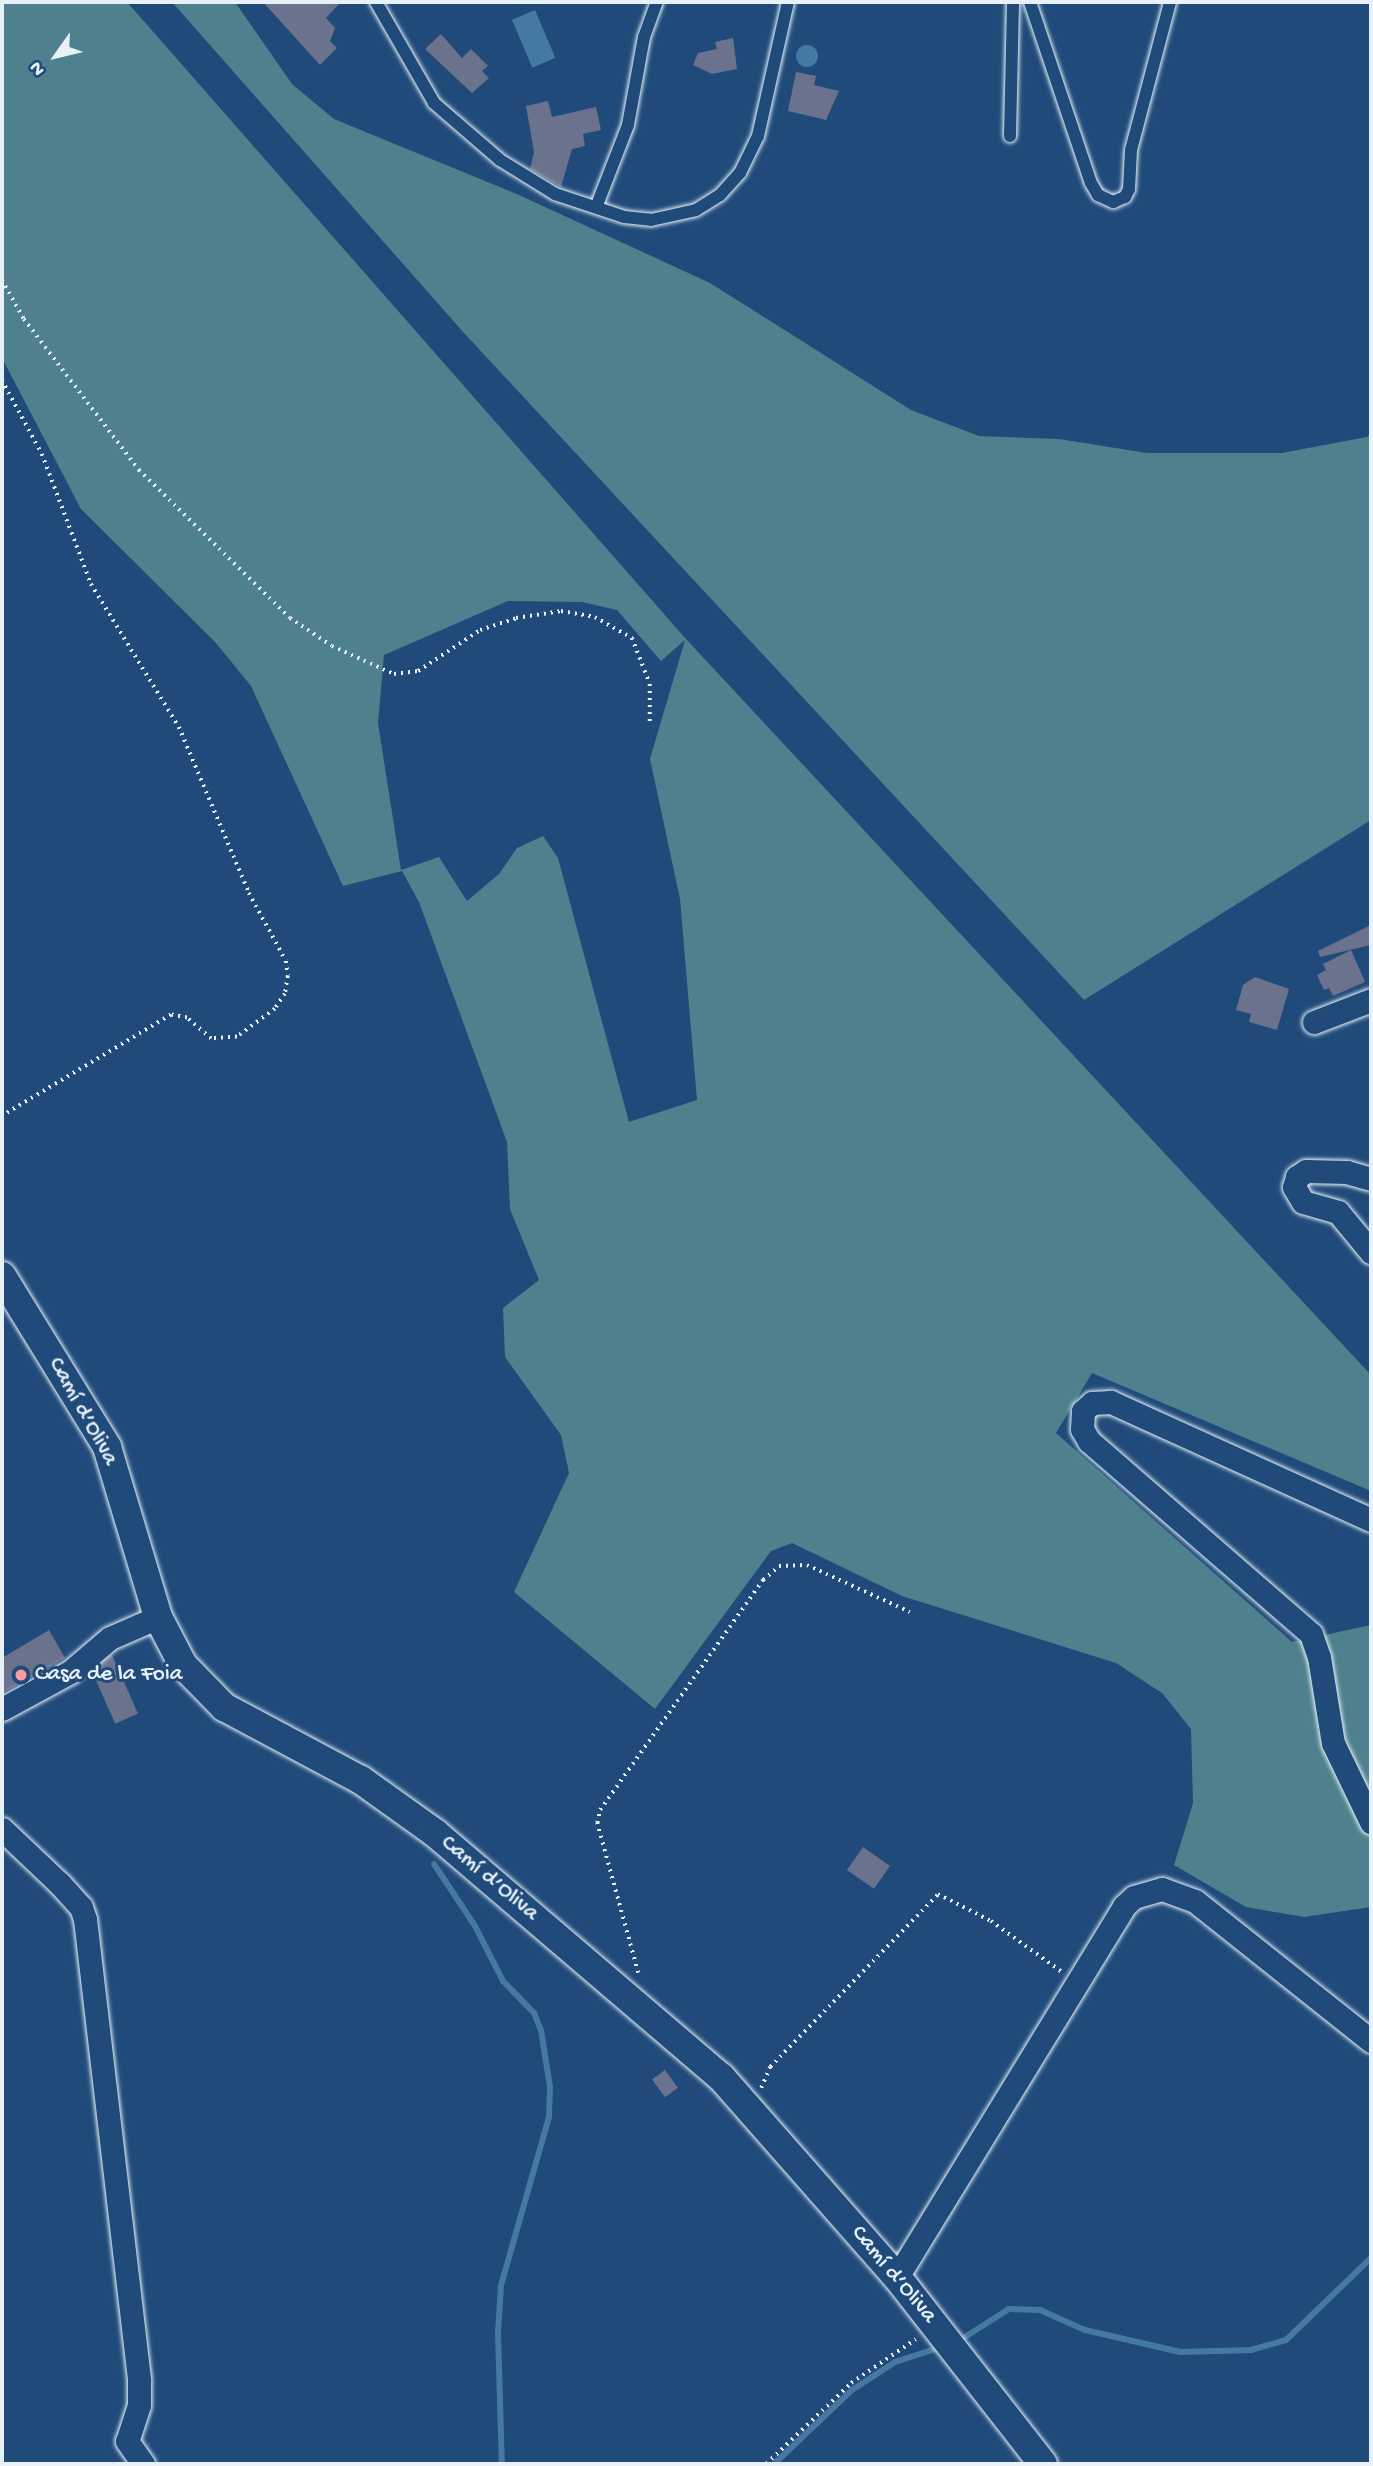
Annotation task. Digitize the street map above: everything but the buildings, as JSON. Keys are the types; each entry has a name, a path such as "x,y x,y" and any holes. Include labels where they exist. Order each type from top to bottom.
{"street":[{"path":"1314,1022 1371,1000"},
{"path":"1371,1179 1347,1172 1306,1171 1297,1177 1294,1187 1303,1202 1338,1212 1371,1252"},
{"name":"Camí d’Oliva","path":"2,1276 107,1447 158,1618 183,1665 224,1707 320,1756 399,1806 649,2012 721,2077 897,2277 1043,2464"},
{"path":"1371,1520 1111,1402 1091,1403 1083,1411 1082,1429 1089,1441 1311,1634 1320,1657 1333,1743 1371,1822"},
{"path":"2,1709 70,1672 110,1638 158,1618"},
{"path":"2,1829 60,1884 81,1907 85,1919 139,2381 139,2405 127,2441 143,2464"},
{"path":"897,2277 1124,1906 1150,1891 1177,1891 1195,1901 1371,2041"}],"lane":[{"path":"376,2 400,38 424,88 449,118 535,185 597,205 624,217 651,220 696,210 720,195 740,173 758,136 788,2"},
{"path":"597,205 628,125 644,37 657,2"},
{"path":"1010,136 1013,2"},
{"path":"1030,2 1091,183 1098,195 1113,202 1125,197 1129,189 1131,150 1170,2"}],"path":[{"path":"2,280 23,319 139,470 290,618 332,646 394,674 418,671 480,630 516,618 561,611 595,617 632,638 650,684 650,725"},
{"path":"2,380 42,454 91,584 179,727 250,893 286,961 288,976 285,994 275,1009 237,1037 211,1039 187,1018 171,1015 2,1116"},
{"path":"649,2012 597,1823 600,1810 770,1571 789,1563 807,1565 910,1612"},
{"path":"768,2098 761,2083 770,2067 938,1894 991,1921 1077,1983"},
{"path":"766,2464 852,2383 936,2327"}],"green space":[{"path":"2,2 127,2 686,639 1371,1375 1371,1491 1092,1373 1056,1433 1292,1642 1371,1625 1371,1907 1304,1917 1246,1907 1174,1865 1193,1803 1191,1729 1162,1693 1116,1663 902,1596 792,1543 771,1551 655,1709 514,1592 569,1473 561,1435 505,1357 503,1308 539,1280 510,1209 507,1142 419,902 402,871 343,886 251,686 216,643 81,509 2,358","holes":["508,601 582,602 617,610 661,661 685,640 650,759 680,899 697,1100 629,1122 558,858 543,836 517,848 499,874 467,901 439,857 401,870 378,723 384,655"]},
{"path":"172,2 235,2 292,84 334,119 519,195 710,283 911,410 979,436 1059,439 1147,453 1282,453 1367,437 1371,432 1371,820 1084,1000 464,333"}],"water":[{"path":"535,10 555,58 532,68 512,20"},
{"path":"807,45 815,48 818,56 815,64 807,67 799,64 796,56 799,48"}],"waterway":[{"path":"434,1864 475,1926 503,1981 534,2013 541,2030 550,2087 549,2117 501,2286 498,2333 502,2464"},
{"path":"965,2337 1009,2309 1040,2310 1085,2330 1180,2352 1251,2350 1286,2340 1371,2258"},
{"path":"774,2464 852,2390 895,2362 938,2348"}],"place":[{"name":"Casa de la Foia","path":"21,1675"}]}
